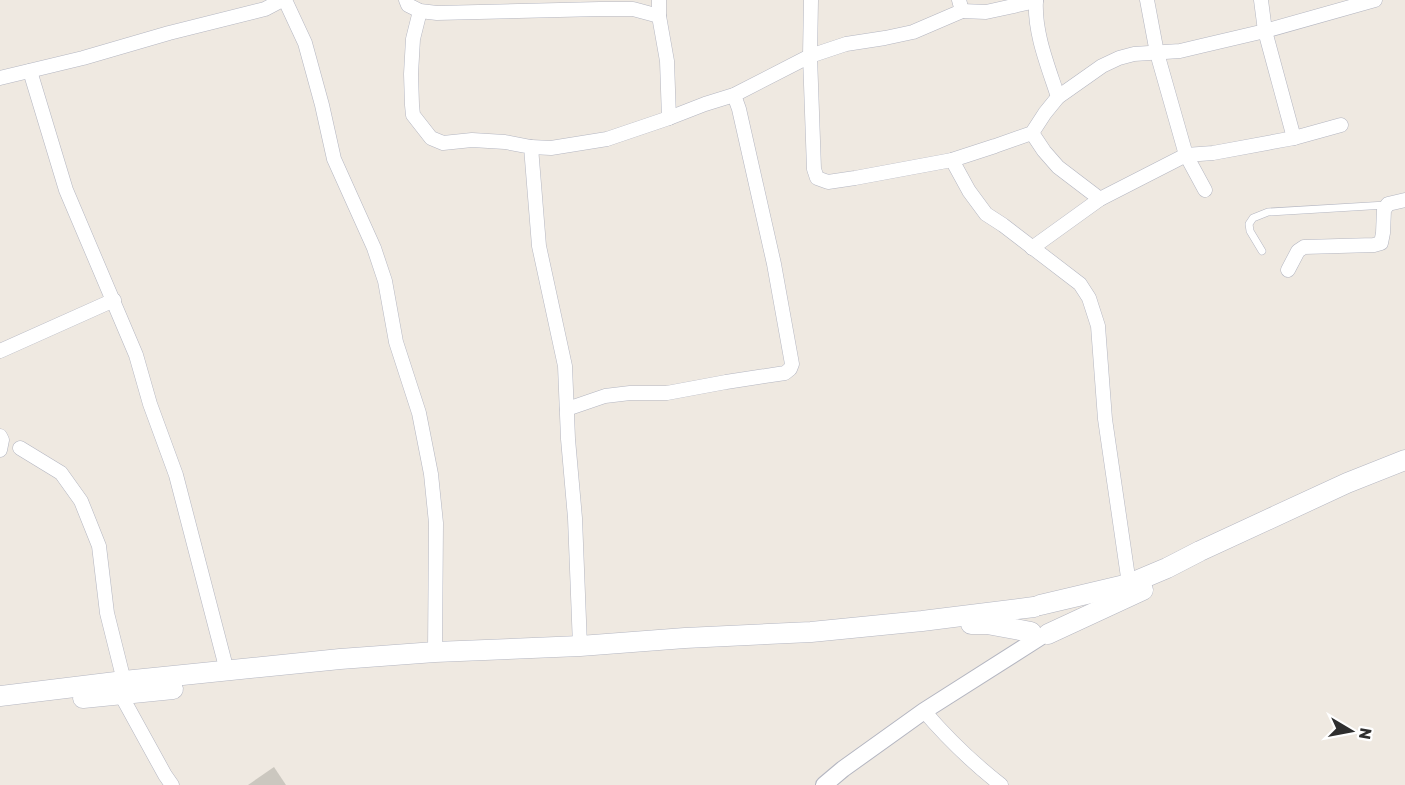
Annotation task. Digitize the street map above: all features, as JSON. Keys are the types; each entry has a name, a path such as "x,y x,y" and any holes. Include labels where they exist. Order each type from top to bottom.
{"main road":[{"path":"0,696 271,678 435,663 812,643 951,625 1034,623 1167,568 1347,483 1405,460"},
{"path":"0,707 66,699 227,671 435,652 811,632 922,621 1034,623 1405,472"}],"street":[{"path":"0,78 265,9 283,0 305,43 334,159 374,248 386,281 396,342 419,413 431,474 436,524 435,652"},
{"path":"406,0 408,5 420,11 438,13 534,5 633,9 659,16"},
{"path":"659,0 659,16 668,61 669,118"},
{"path":"811,0 810,56 814,169 817,178 828,182 952,160 1032,133 1058,97 1102,66 1119,58 1134,54 1180,51 1265,31 1375,0"},
{"path":"420,11 413,39 411,74 413,114 431,138 443,142 472,140 551,148 608,139 734,95 810,56 846,44 913,32 960,6 986,12 1036,0 1035,17 1058,97"},
{"path":"1147,0 1157,53 1186,154 1205,190"},
{"path":"1261,0 1265,31 1294,138"},
{"path":"30,71 66,190 136,355 150,404 176,475 227,671"},
{"path":"567,409 605,396 667,393 785,373 790,369 792,364 774,264 734,95"},
{"path":"1032,248 1100,199 1186,154 1213,153 1294,138 1341,125"},
{"path":"1032,133 1058,167 1100,199"},
{"path":"531,147 539,246 565,366 575,518 580,646"},
{"path":"952,160 969,191 986,214 1080,284 1089,298 1098,326 1106,419 1129,584"},
{"path":"1288,270 1298,251 1304,247 1381,243 1384,210 1388,204 1405,200"},
{"path":"0,351 114,300"},
{"path":"0,436 2,440 0,450"},
{"path":"20,448 60,473 81,501 99,546 107,613 122,688 172,785"},
{"path":"824,785 924,711 1012,656 1034,623"},
{"path":"924,711 946,736 1001,785"}],"lane":[{"path":"1262,251 1250,231 1249,224 1253,218 1268,213 1388,204"}],"building":[{"path":"274,767 286,785 248,785"}]}
